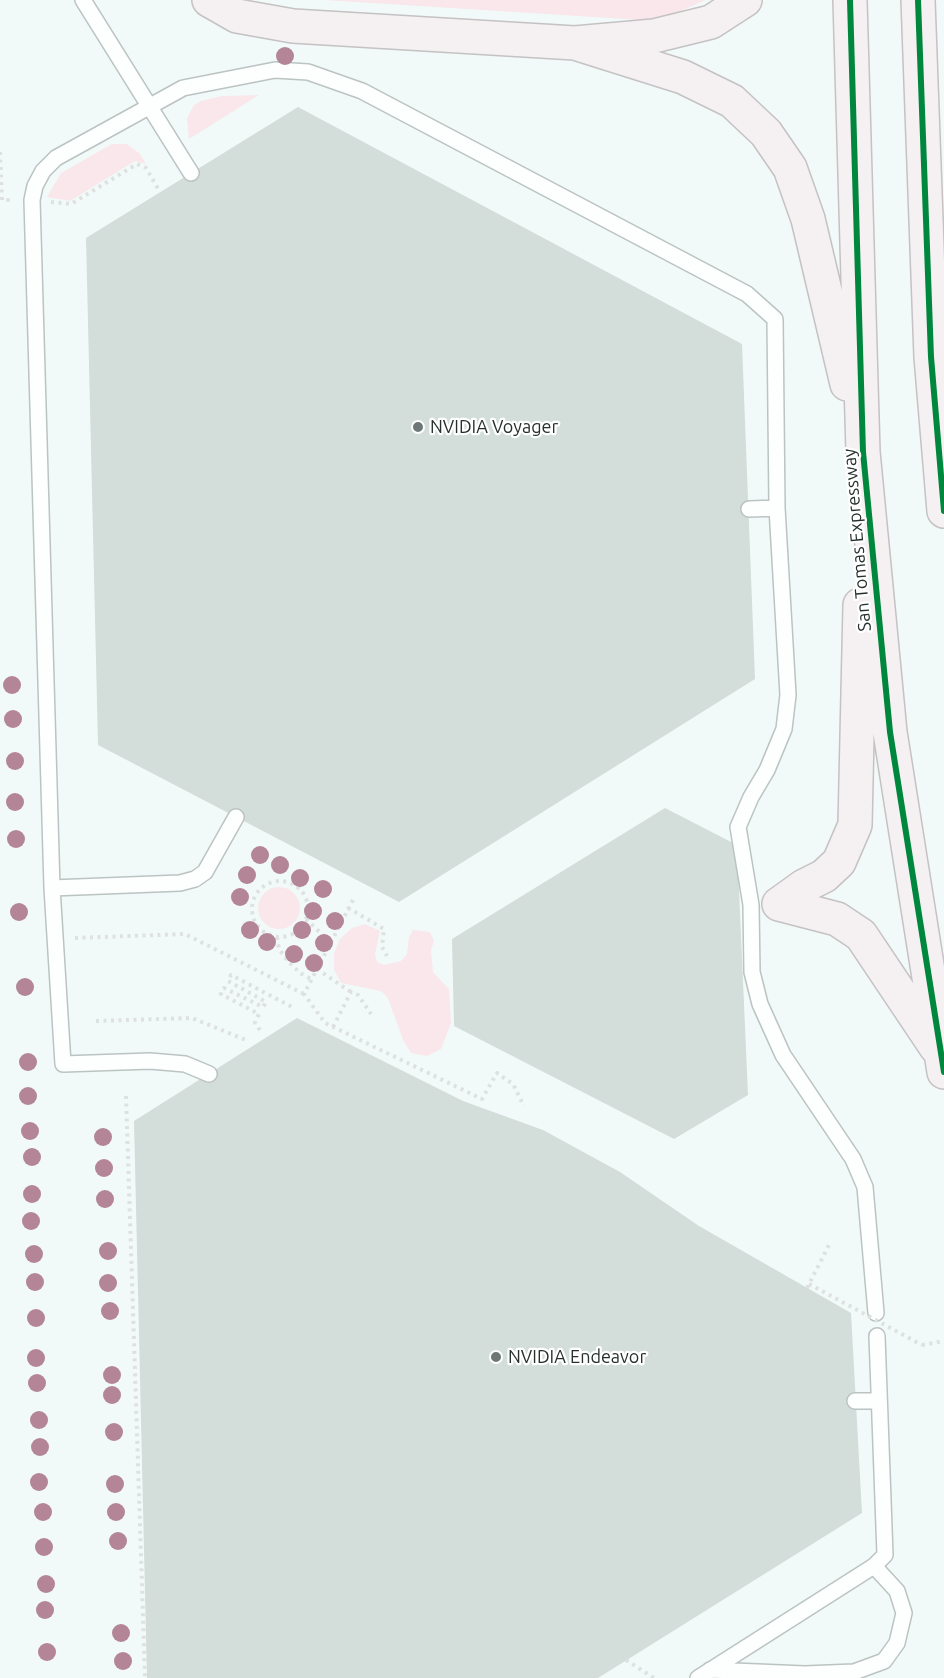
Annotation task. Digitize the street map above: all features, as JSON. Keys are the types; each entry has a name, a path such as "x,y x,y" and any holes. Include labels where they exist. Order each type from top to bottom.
{"highway":[{"path":"209,0 237,16 293,26 574,43 654,36 711,22 745,0"},
{"name":"San Tomas Expressway","path":"850,0 863,452 890,732 943,1064"},
{"path":"918,0 931,357 944,511"},
{"path":"574,43 683,77 732,101 766,133 790,168 808,219 863,452 855,825 849,844 839,862 824,876 765,904"},
{"path":"931,357 944,325"},
{"path":"765,904 837,920 861,935 943,1064"}],"lane":[{"path":"82,0 191,173"},
{"path":"209,1074 185,1064 150,1061 63,1064 52,888 32,200 35,186 43,171 56,158 149,104 183,88 275,70 308,72 362,91 747,294 775,319 777,508 788,695 784,729 767,771 751,797 738,827 765,904 752,972 760,1004 783,1055 853,1159 865,1187 876,1313"},
{"path":"749,509 777,508"},
{"path":"52,888 180,883 195,879 206,872 236,817"},
{"path":"704,1674 874,1566 885,1555 877,1336"},
{"path":"855,1401 879,1401"},
{"path":"704,1674 854,1672 884,1661 897,1643 904,1613 897,1591 874,1566"}],"path":[{"path":"0,153 2,200 71,204 137,164 146,168 160,192"},
{"path":"280,880 297,886 307,901 306,919 295,933 277,937 260,930 255,922 252,903 262,887 280,880"},
{"path":"304,993 353,900"},
{"path":"348,908 384,929 381,947 387,956"},
{"path":"306,919 330,943"},
{"path":"55,939 185,934 304,993 325,1023 482,1100 497,1073 513,1084 524,1106"},
{"path":"277,937 279,949 287,960 300,973 311,979"},
{"path":"317,969 358,995 371,1014"},
{"path":"260,1030 255,1023 259,1014 221,994 224,988 263,1007 266,1002 228,981 231,975 294,1008"},
{"path":"333,1027 351,992"},
{"path":"96,1021 192,1018 246,1040"},
{"path":"126,1096 145,1678"},
{"path":"829,1245 808,1286 922,1346 944,1341"},
{"path":"626,1660 654,1678"}],"shaded area":[{"path":"324,0 706,0 657,21"},
{"path":"259,95 189,139 187,118 194,105 222,96"},
{"path":"112,144 127,144 140,154 146,164 135,161 70,201 47,197 61,173"},
{"path":"279,887 287,888 294,893 299,900 299,916 294,923 287,928 279,929 271,928 264,923 259,916 258,908 259,900 264,893 271,888"},
{"path":"365,924 380,931 375,954 377,962 384,965 401,961 407,954 409,937 413,930 430,932 434,941 431,950 433,972 449,989 451,1023 441,1049 427,1056 411,1053 403,1040 388,998 381,991 341,983 334,970 334,953 340,939 352,928"}],"building":[{"name":"NVIDIA Voyager","path":"298,107 742,344 755,679 399,902 98,745 86,238"},
{"path":"665,808 737,845 748,1095 674,1139 454,1026 452,939"},
{"name":"NVIDIA Endeavor","path":"297,1018 463,1101 543,1130 620,1172 699,1226 851,1313 862,1513 598,1678 147,1678 134,1121"}],"cycle path":[{"path":"850,0 863,452 890,732 944,1072"},
{"path":"918,0 931,357 944,511"}],"place":[{"name":"NVIDIA Voyager","path":"418,427"},
{"name":"NVIDIA Endeavor","path":"496,1357"}]}
